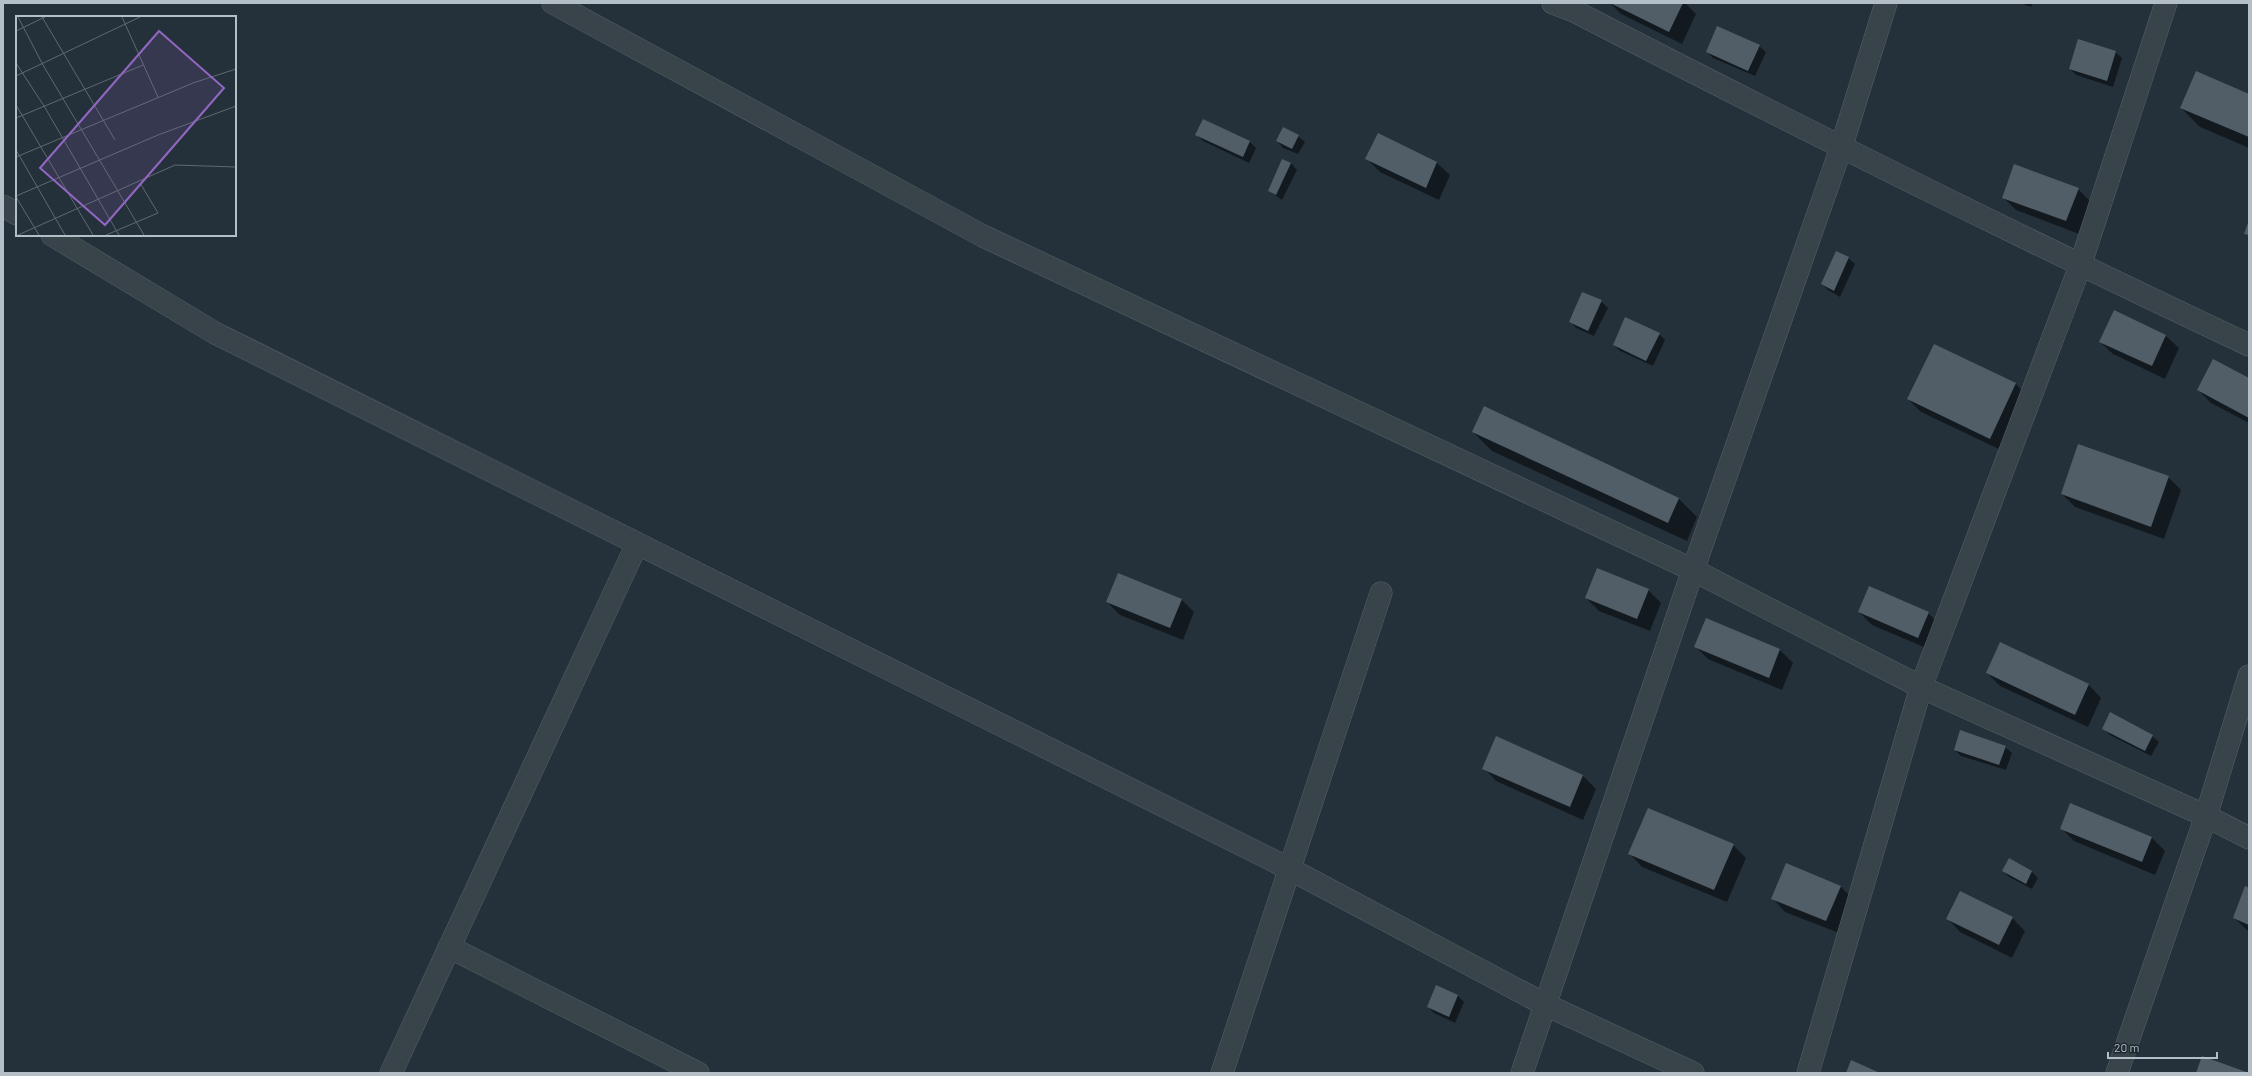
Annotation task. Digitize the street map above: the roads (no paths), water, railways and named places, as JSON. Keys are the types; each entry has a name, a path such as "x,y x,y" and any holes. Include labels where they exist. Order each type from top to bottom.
{"street":[{"path":"553,3 983,236 1693,570 1921,687 2206,816 2249,838"},
{"path":"1553,3 1575,7 1841,148 2080,266 2249,345"},
{"path":"1522,1073 1544,1004 1693,570 1841,148 1886,3"},
{"path":"1808,1073 1921,687 2080,266 2166,3"},
{"path":"3,206 16,213"},
{"path":"54,236 215,333 1288,868 1544,1004 1693,1073"},
{"path":"391,1073 448,947 637,544"},
{"path":"1222,1073 1288,868 1381,593"},
{"path":"2117,1073 2206,816 2249,676"},
{"path":"448,947 698,1073"}]}
